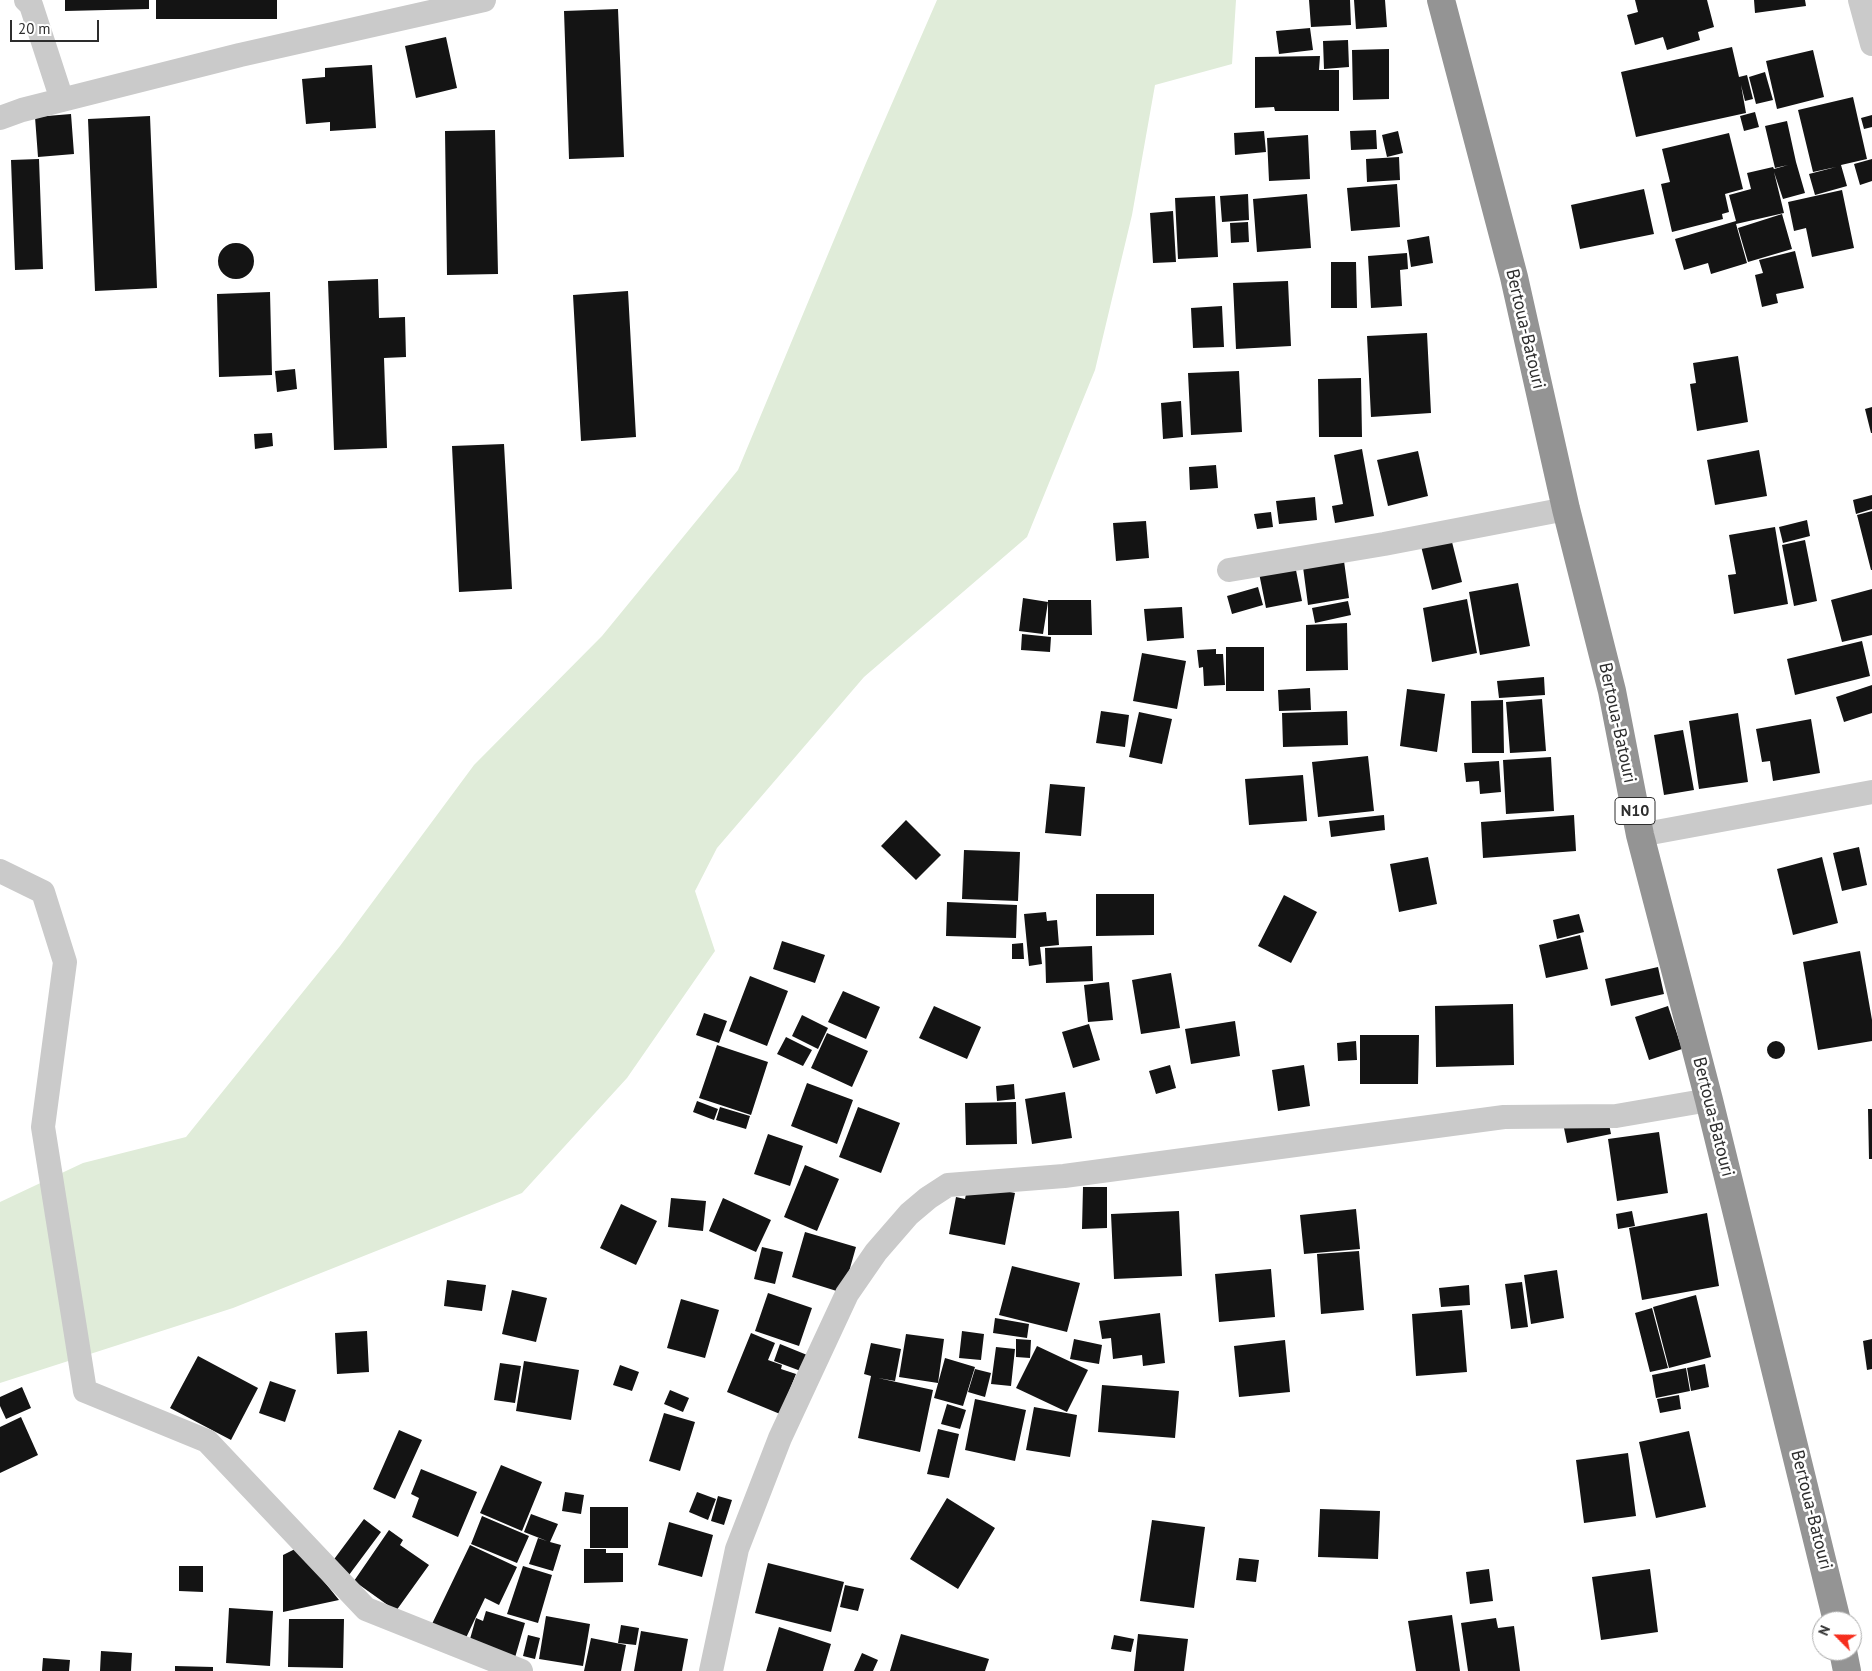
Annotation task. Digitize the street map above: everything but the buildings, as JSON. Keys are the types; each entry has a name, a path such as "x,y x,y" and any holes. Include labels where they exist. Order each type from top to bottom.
{"highway":[{"name":"Bertoua-Batouri","path":"1441,0 1514,277 1566,509 1612,691 1640,835 1710,1100 1835,1611"}],"street":[{"path":"26,0 31,5 62,100"},
{"path":"0,118 22,110 240,54 484,0"},
{"path":"1860,0 1872,44"},
{"path":"1229,570 1384,544 1566,509"},
{"path":"1640,835 1872,792"},
{"path":"0,871 44,892 65,962 43,1127 86,1391 207,1441 366,1609 521,1671"},
{"path":"711,1671 737,1550 780,1438 847,1294 876,1252 909,1214 928,1198 948,1185 1064,1176 1504,1117 1561,1118 1616,1116 1710,1100"}],"green space":[{"path":"937,0 1236,0 1232,64 1155,85 1132,215 1095,370 1027,537 864,677 717,848 695,891 715,951 627,1078 522,1193 233,1308 0,1383 0,1202 83,1163 186,1137 340,946 474,765 602,636 738,470 866,163"}]}
